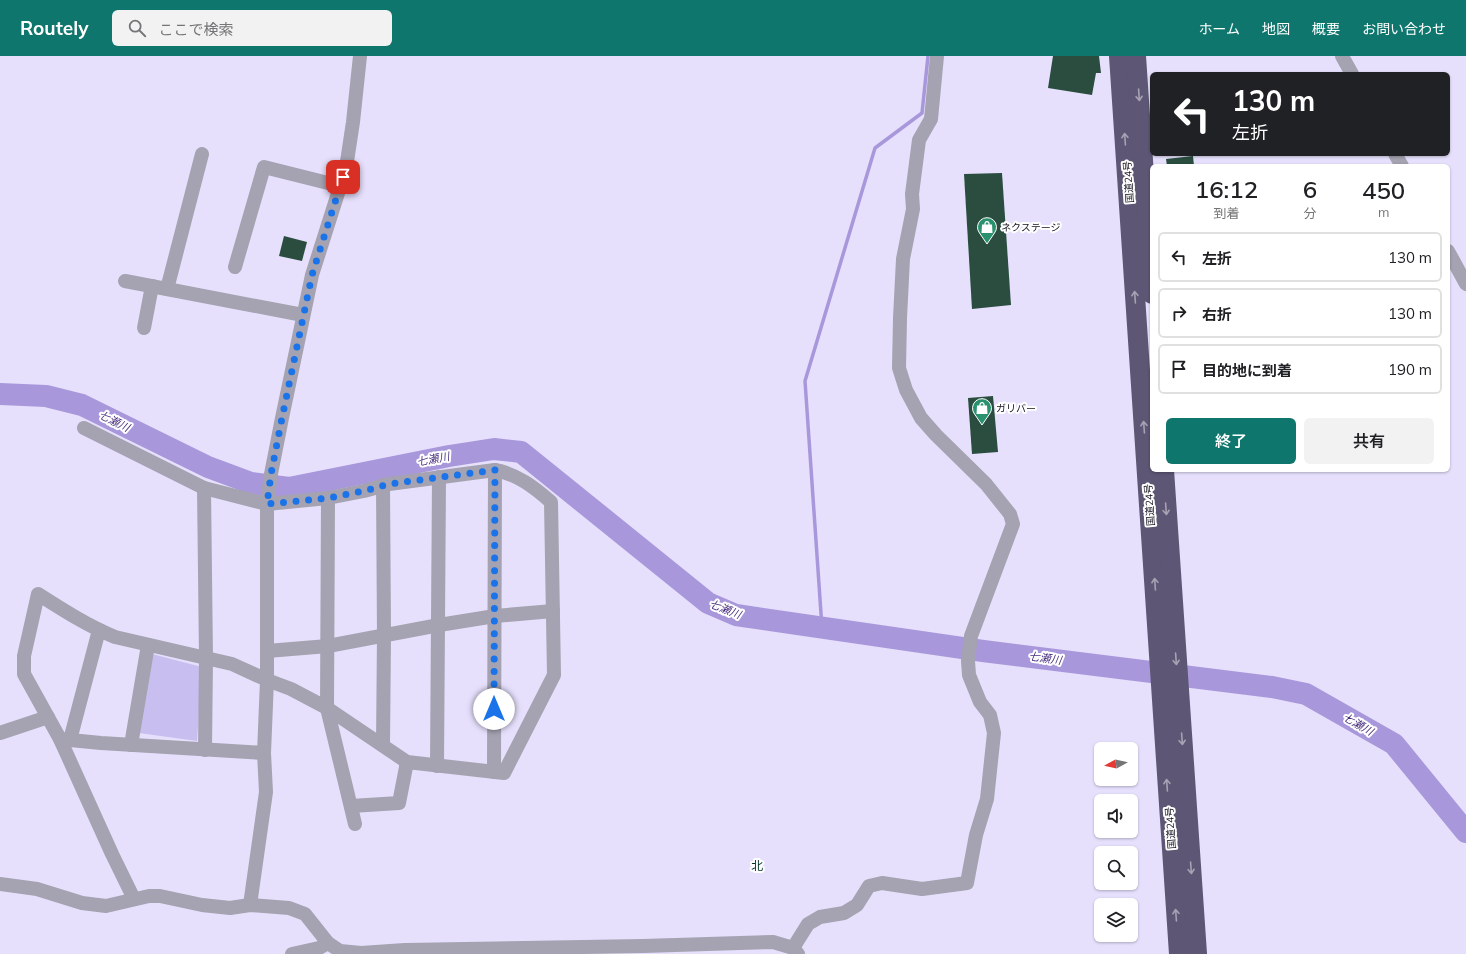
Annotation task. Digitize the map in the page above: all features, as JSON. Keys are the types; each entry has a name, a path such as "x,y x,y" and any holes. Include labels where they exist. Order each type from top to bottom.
{"highway":[{"name":"国道24号","path":"1119,56 1150,429"},
{"name":"国道24号","path":"1136,56 1150,264"},
{"name":"国道24号","path":"1154,472 1166,622 1179,954"},
{"name":"国道24号","path":"1164,472 1166,622"},
{"name":"国道24号","path":"1170,700 1197,954"}],"street":[{"path":"250,905 266,792 264,753 267,680 267,504 271,474 312,275 346,168 353,122 360,56"},
{"path":"0,884 36,890 82,903 106,906 149,896 160,896 202,905 230,908 250,905 289,908 305,914 328,943 340,951 361,953 405,950 773,942 796,951 808,924 820,917 844,914 857,905 869,886 882,883 922,889 967,883 976,835 987,799 994,733 990,716 980,702 970,675 968,662 971,636 1013,524 1010,514 986,484 936,436 921,418 906,390 899,368 900,318 904,259 913,209 912,194 919,140 931,119 937,56"},
{"path":"1342,56 1351,72"},
{"path":"167,289 202,154"},
{"path":"235,267 264,167 340,186"},
{"path":"1450,255 1466,284"},
{"path":"125,281 303,315"},
{"path":"144,328 152,286"},
{"path":"84,428 204,488 267,504 328,498 383,485 495,470 506,472 526,482 551,502 554,675 504,773 407,762 327,708 291,689 232,664 115,637 65,612 38,594 24,656 24,674 48,717 65,739 112,854 134,899"},
{"path":"494,772 495,470"},
{"path":"437,766 439,477"},
{"path":"383,485 383,745"},
{"path":"204,488 206,658 205,750"},
{"path":"328,498 327,708 355,824"},
{"path":"267,651 328,646 439,624 495,616 552,611"},
{"path":"65,739 99,630"},
{"path":"131,745 148,644"},
{"path":"0,733 48,717"},
{"path":"65,739 131,745 264,753"},
{"path":"350,806 399,803 407,762"},
{"path":"292,954 319,948 328,943"}],"shaded area":[{"path":"152,654 202,667 197,741 139,733"}],"building":[{"path":"1053,56 1099,56 1101,73 1096,73 1092,95 1048,88"},
{"path":"1193,156 1194,164 1167,164 1166,159"},
{"path":"1002,173 1011,305 972,309 964,174"},
{"path":"284,236 307,242 302,261 279,256"},
{"path":"993,396 998,452 972,454 968,398"}],"waterway":[{"path":"822,628 805,381 875,148 922,113 928,56"},
{"name":"七瀬川","path":"0,394 46,396 82,405 208,467 251,483 289,488 449,456 494,449 521,452 708,603 736,615 983,651 1272,687 1306,694 1394,744 1466,832"}],"place":[{"name":"ネクステージ","path":"987,244"},
{"name":"ガリバー","path":"982,425"}],"district":[{"name":"北","path":"757,866"}],"route":[{"path":"343,177 312,275 282,418 271,474 267,504 328,498 364,491 389,484 495,470 494,709"}]}
